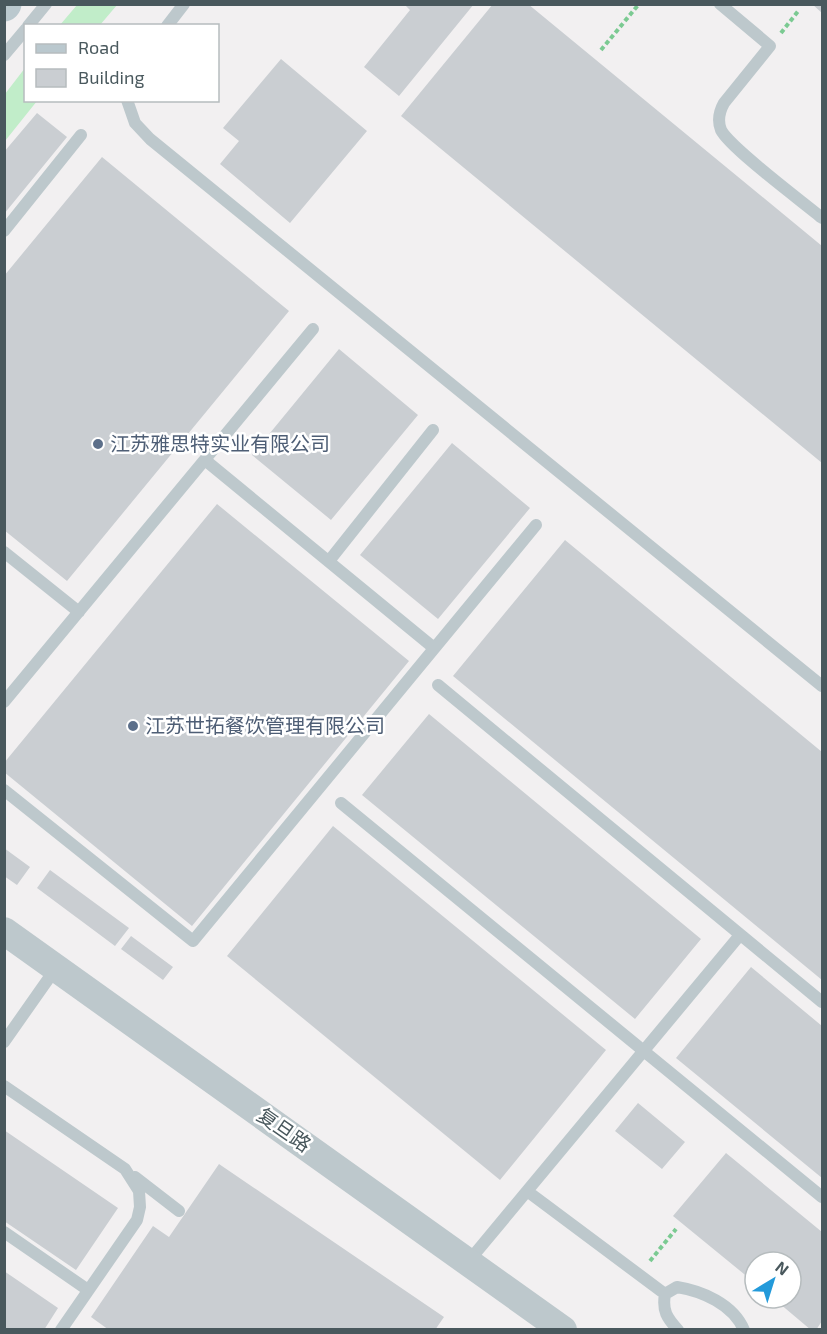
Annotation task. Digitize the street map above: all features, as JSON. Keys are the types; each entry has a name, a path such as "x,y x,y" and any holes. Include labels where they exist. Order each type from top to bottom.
{"street":[{"name":"复旦路","path":"4,931 563,1329"}],"lane":[{"path":"30,24 46,4"},
{"path":"169,24 184,4"},
{"path":"720,4 770,46 724,103 720,112 721,130 735,146 822,218"},
{"path":"4,55 24,31"},
{"path":"129,102 135,123 150,139 822,686"},
{"path":"4,231 81,135"},
{"path":"4,702 313,329"},
{"path":"329,561 434,430"},
{"path":"205,460 434,648"},
{"path":"4,790 193,941 536,525"},
{"path":"4,552 79,612"},
{"path":"438,685 822,1002"},
{"path":"341,803 822,1197"},
{"path":"468,1262 740,935"},
{"path":"4,1042 56,968"},
{"path":"4,1086 125,1168 179,1211"},
{"path":"61,1329 137,1220 140,1191 125,1168"},
{"path":"527,1191 665,1294"},
{"path":"4,1232 88,1290"},
{"path":"665,1294 677,1287 710,1297 727,1308 744,1329"},
{"path":"665,1294 663,1307 668,1319 678,1329"}],"path":[{"path":"601,50 639,4"},
{"path":"770,46 799,10"},
{"path":"639,1275 676,1229"}],"green space":[{"path":"77,4 117,5 101,24 61,24"},
{"path":"24,69 24,102 36,102 5,141 5,94"}],"building":[{"path":"404,4 474,4 399,96 364,67 410,10"},
{"path":"493,4 528,4 822,246 822,463 401,116"},
{"path":"812,4 822,4 822,13"},
{"path":"281,59 367,131 290,223 220,164 239,141 223,128"},
{"path":"37,113 67,137 4,214 4,152"},
{"path":"102,157 289,311 67,581 4,530 4,276"},
{"path":"339,349 418,415 331,520 252,455"},
{"path":"452,443 530,508 438,619 360,555"},
{"path":"217,504 409,661 192,926 4,772 4,763"},
{"path":"565,540 822,752 822,980 453,676"},
{"path":"429,714 701,939 635,1019 362,795"},
{"path":"333,826 606,1050 500,1180 227,956"},
{"path":"4,848 30,867 17,885 4,876"},
{"path":"50,870 129,928 115,946 37,888"},
{"path":"131,936 173,967 163,980 121,949"},
{"path":"751,967 822,1026 822,1178 676,1058"},
{"path":"638,1103 685,1142 662,1169 615,1131"},
{"path":"4,1130 118,1208 76,1270 4,1221"},
{"path":"726,1153 822,1232 822,1321 816,1330 811,1330 787,1310 803,1310 803,1250 743,1250 743,1273 673,1216"},
{"path":"219,1164 444,1317 435,1330 109,1330 91,1317 153,1226 169,1237"},
{"path":"4,1271 58,1308 44,1330 4,1330"}],"place":[{"name":"江苏雅思特实业有限公司","path":"98,444"},
{"name":"江苏世拓餐饮管理有限公司","path":"133,726"}]}
